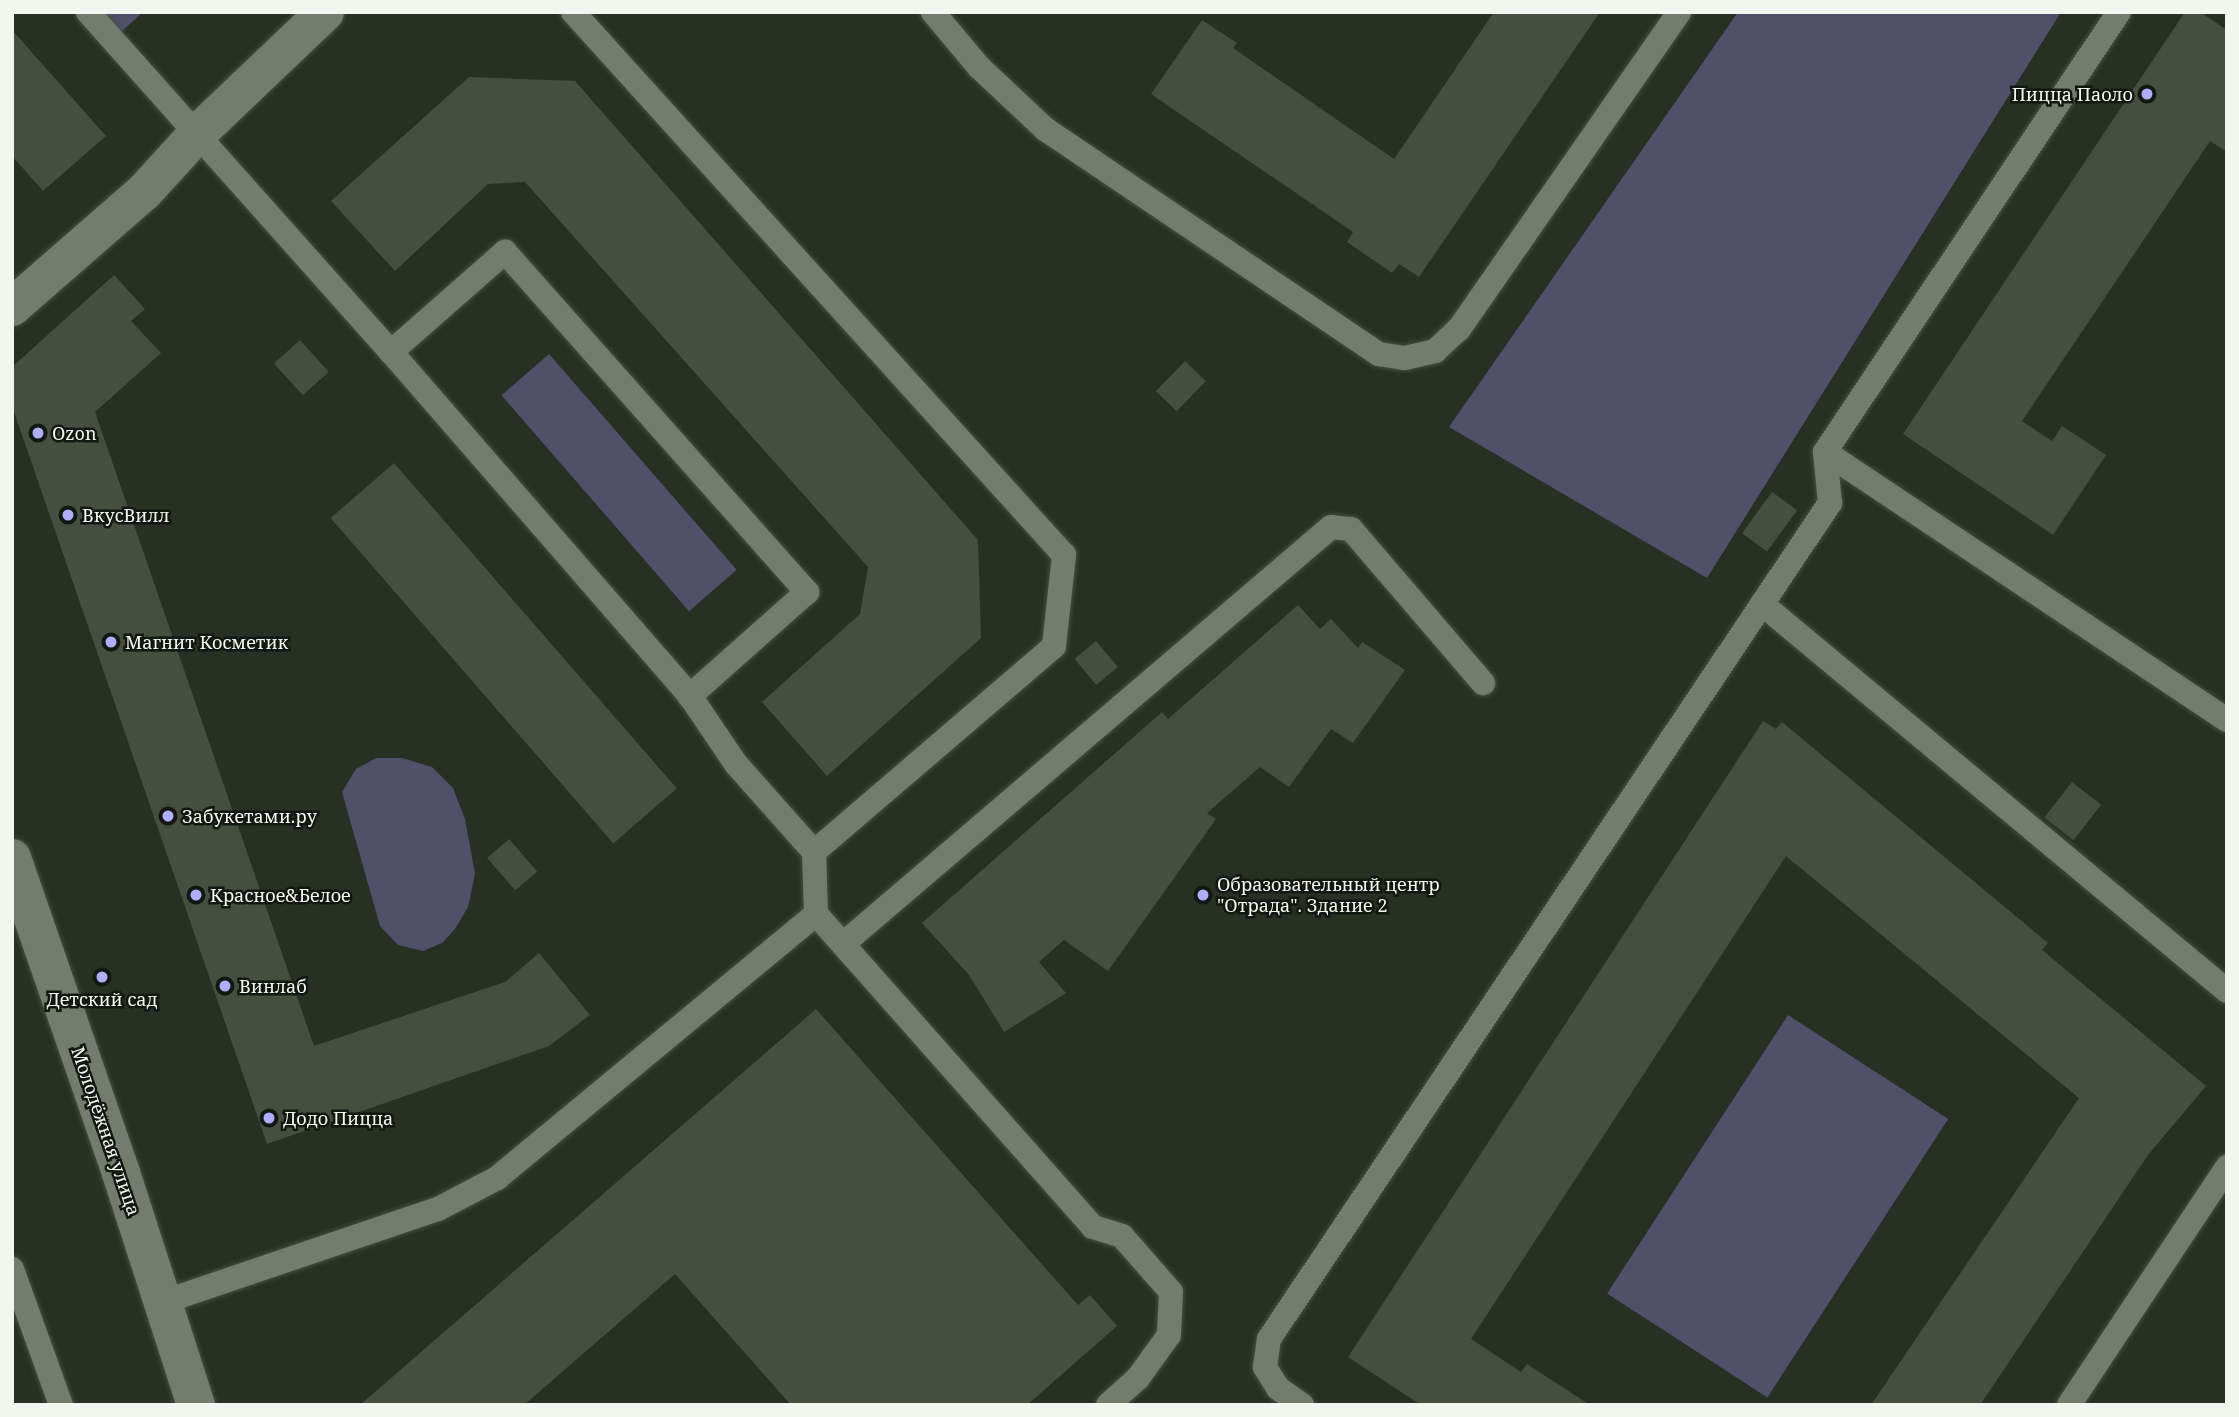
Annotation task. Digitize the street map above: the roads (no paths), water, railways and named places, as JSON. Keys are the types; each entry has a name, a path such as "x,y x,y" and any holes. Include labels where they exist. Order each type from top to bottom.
{"street":[{"path":"12,307 145,192 196,135 325,12"},
{"name":"Молодёжная улица","path":"12,858 196,1405"}],"lane":[{"path":"88,12 391,352 690,696 736,764 814,852 816,914 1093,1227 1122,1236 1171,1292 1169,1335 1138,1378 1108,1405"},
{"path":"573,12 1064,555 1054,646 814,852"},
{"path":"933,12 979,67 1045,129 1379,354 1405,358 1435,351 1459,329 1679,12"},
{"path":"1302,1405 1278,1388 1265,1367 1269,1339 1830,503 1825,452 2119,12"},
{"path":"391,352 505,251 807,592 690,696"},
{"path":"1825,452 2227,720"},
{"path":"843,944 1331,527 1351,529 1483,683"},
{"path":"1762,604 2227,991"},
{"path":"163,1302 438,1209 497,1178 816,914"},
{"path":"2069,1405 2227,1167"},
{"path":"12,1269 61,1405"}],"place":[{"name":"Пицца Паоло","path":"2147,94"},
{"name":"Ozon","path":"38,433"},
{"name":"ВкусВилл","path":"68,515"},
{"name":"Магнит Косметик","path":"111,642"},
{"name":"Забукетами.ру","path":"168,816"},
{"name":"Красное&Белое","path":"196,895"},
{"name":"Образовательный центр \"Отрада\". Здание 2","path":"1203,895"},
{"name":"Детский сад","path":"102,977"},
{"name":"Винлаб","path":"225,986"},
{"name":"Додо Пицца","path":"269,1118"}]}
